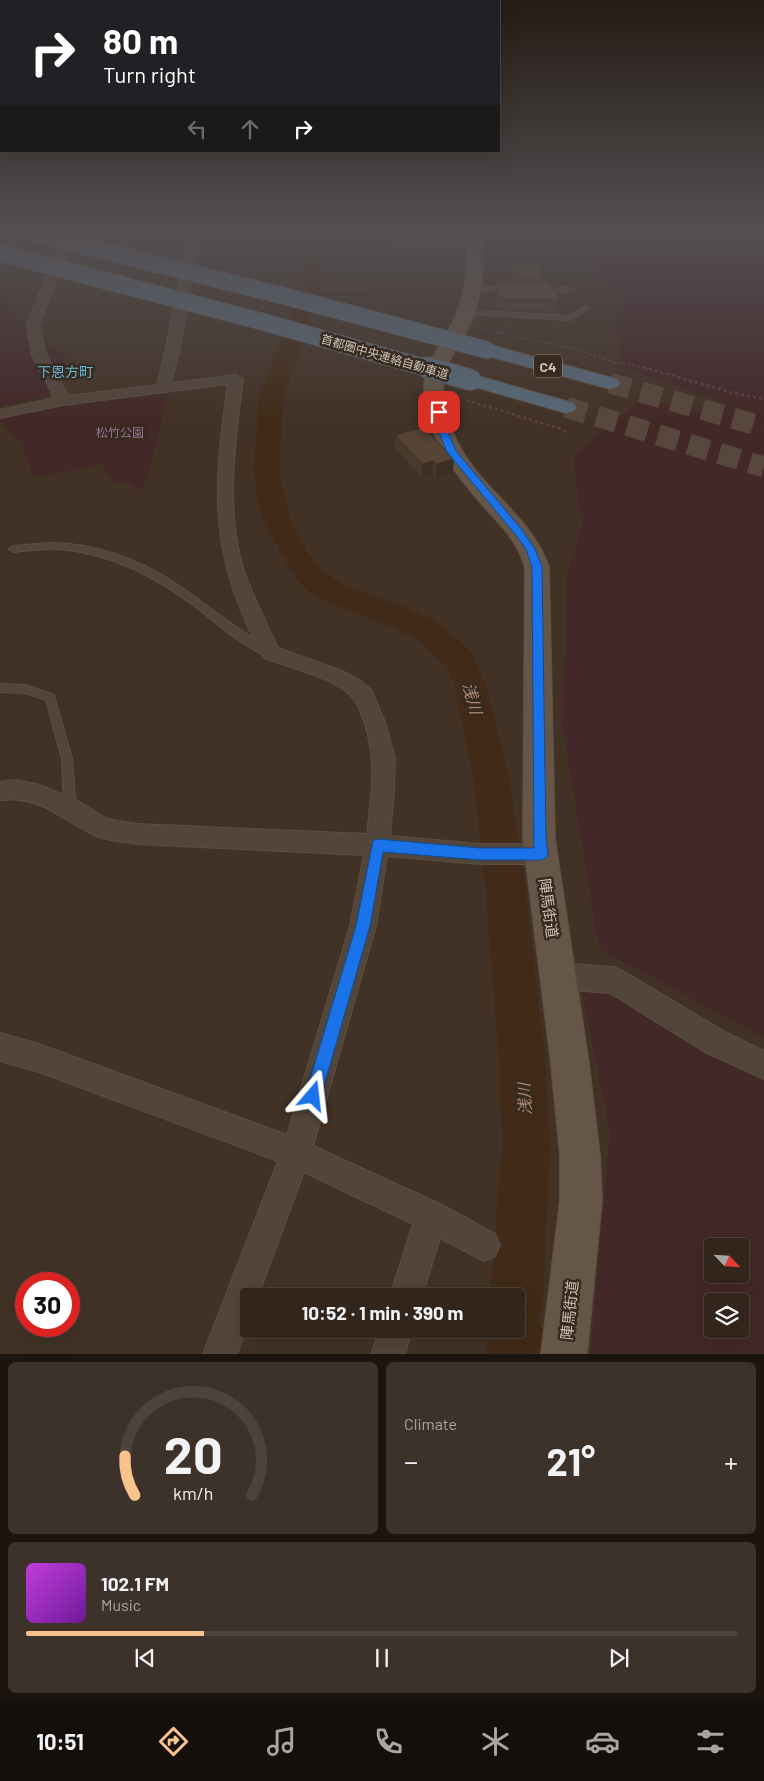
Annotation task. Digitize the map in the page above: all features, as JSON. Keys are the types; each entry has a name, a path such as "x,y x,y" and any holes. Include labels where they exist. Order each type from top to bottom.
{"highway":[{"name":"首都圏中央連絡自動車道","path":"160,294 566,407"},
{"name":"C4","path":"277,294 610,383"}],"main road":[{"name":"陣馬街道","path":"468,294 465,309 438,363 434,378 434,393 444,432 452,452 518,532 530,549 537,567 539,839 534,854 558,976 576,1121 581,1200 564,1354"}],"street":[{"path":"46,294 33,325 39,354 63,401"},
{"path":"163,387 183,294"},
{"path":"0,414 63,401 236,379 227,444 226,468 229,544 241,590 272,653 335,676 354,686 364,696 371,708 384,759 377,845 363,926 296,1153 220,1354"},
{"path":"0,791 15,789 38,793 70,808 103,828 138,834 377,845 480,854 534,854"},
{"path":"558,976 614,980 715,1042 764,1065"},
{"path":"0,1048 38,1058 296,1153 431,1216 484,1245"},
{"path":"408,1288 431,1216"},
{"path":"388,1354 393,1338"}],"lane":[{"path":"465,309 504,294"},
{"path":"465,309 570,318 586,308"},
{"path":"13,548 56,546 81,548 112,556 151,573 173,586 232,631 272,653"},
{"path":"0,688 15,686 36,690 50,698 67,759 70,808"}],"path":[{"path":"465,309 501,332 579,350 616,364 625,363 675,375 733,393 764,399"},
{"path":"434,393 459,398 561,429 567,433"}],"green space":[{"path":"619,294 764,294 764,1038 599,948 563,728 567,577 582,524 573,456 640,400 705,412 715,399 623,368 615,317 626,301"},
{"path":"0,296 16,316 65,356 51,395 0,406"},
{"name":"松竹公園","path":"168,389 150,469 142,491 130,482 114,483 101,464 34,478 20,441 0,421 0,417 63,403"},
{"path":"581,985 620,993 735,1066 764,1078 764,1353 591,1353 610,1131"}],"building":[{"path":"497,294 557,294 559,300 498,299"},
{"path":"424,427 454,459 436,464 433,461 422,464 395,435"}],"waterway":[{"name":"浅川","path":"308,294 272,396 266,468 275,517 295,554 312,579 335,593 398,617 429,632 460,660 470,685 491,776 505,885 522,1058 526,1148 517,1288"},
{"path":"308,295 333,294"},
{"name":"浅川","path":"513,1354 514,1338"}],"tunnel":[{"path":"610,383 764,427"},
{"path":"566,407 764,467"}],"district":[{"name":"下恩方町","path":"65,371"}],"route":[{"path":"313,1096 363,926 377,845 480,854 541,854 539,839 537,698 537,567 530,549 518,532 452,452 447,442 439,412"}]}
